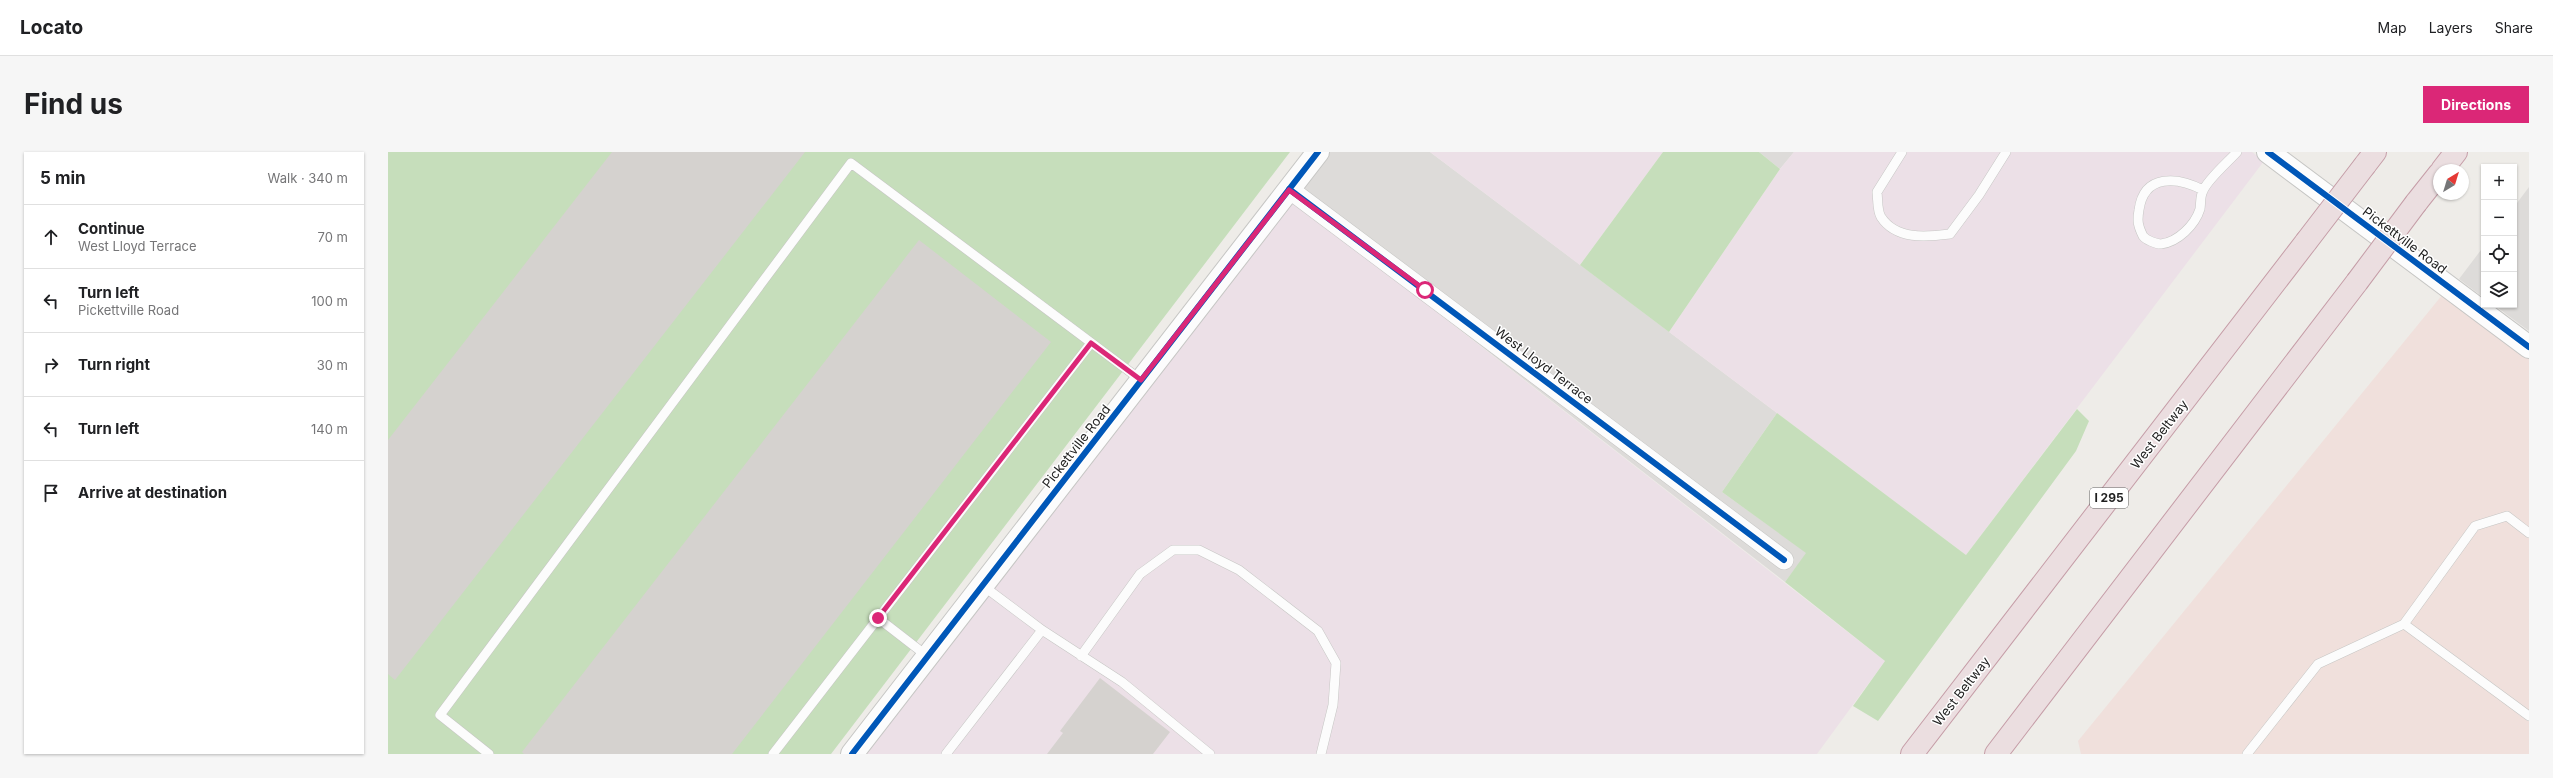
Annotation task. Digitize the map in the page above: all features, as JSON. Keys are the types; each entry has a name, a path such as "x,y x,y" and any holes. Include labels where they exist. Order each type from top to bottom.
{"highway":[{"path":"2447,164 2456,152"},
{"name":"West Beltway","path":"1912,754 2370,158"},
{"path":"1996,754 2433,182"}],"street":[{"name":"Pickettville Road","path":"852,754 1318,152"},
{"name":"Pickettville Road","path":"2268,152 2529,347"},
{"name":"West Lloyd Terrace","path":"1289,190 1784,560"}],"lane":[{"path":"1902,152 1877,192 1880,216 1896,232 1927,237 1950,234 1979,195 2006,152"},
{"path":"2203,190 2191,184 2171,180 2157,182 2146,191 2139,208 2137,224 2144,238 2158,244 2172,243 2186,231 2199,210 2203,190 2237,152"},
{"path":"489,754 440,714 851,163 1141,380"},
{"path":"773,754 1091,343"},
{"path":"2247,754 2318,664 2404,624 2475,526 2507,516 2529,533"},
{"path":"1081,656 1140,574 1173,550 1199,550 1239,570 1318,631 1336,663 1333,705 1321,754"},
{"path":"982,585 1042,630 1122,682 1210,754"},
{"path":"878,618 928,656"},
{"path":"2404,624 2529,716"},
{"path":"946,754 1042,630"}],"shaded area":[{"path":"1330,152 1430,152 1777,413 1722,492 1807,553 1785,582 1293,200"},
{"path":"1430,152 1663,152 1580,265"},
{"path":"1759,152 1794,152 1780,169"},
{"path":"1794,152 2252,152 2264,161 1966,555 1669,332 1780,169"},
{"path":"2529,187 2529,331 2498,308 2517,308 2517,203"},
{"path":"1293,200 1885,661 1817,754 862,754"},
{"path":"2481,250 2481,296 2459,279"},
{"path":"2443,294 2529,358 2529,754 2081,754 2078,741"}],"green space":[{"path":"388,152 1290,152 831,754 388,754"},
{"path":"1663,152 1759,152 1780,169 1669,332 1580,265"},
{"path":"2077,409 2089,421 2076,451 1878,721 1853,706 1885,661 1785,582 1806,553 1722,492 1777,413 1966,555"}],"building":[{"path":"612,152 805,152 395,680 388,674 388,440"},
{"path":"919,240 1051,342 732,754 524,754 522,752"},
{"path":"1100,678 1170,732 1153,754 1047,754 1063,733 1060,731"}],"cycle path":[{"path":"852,754 1318,152"},
{"path":"2268,152 2529,347"},
{"path":"1289,189 1784,560"}],"route":[{"path":"878,618 1091,343 1141,380 1289,190 1425,290"}]}
